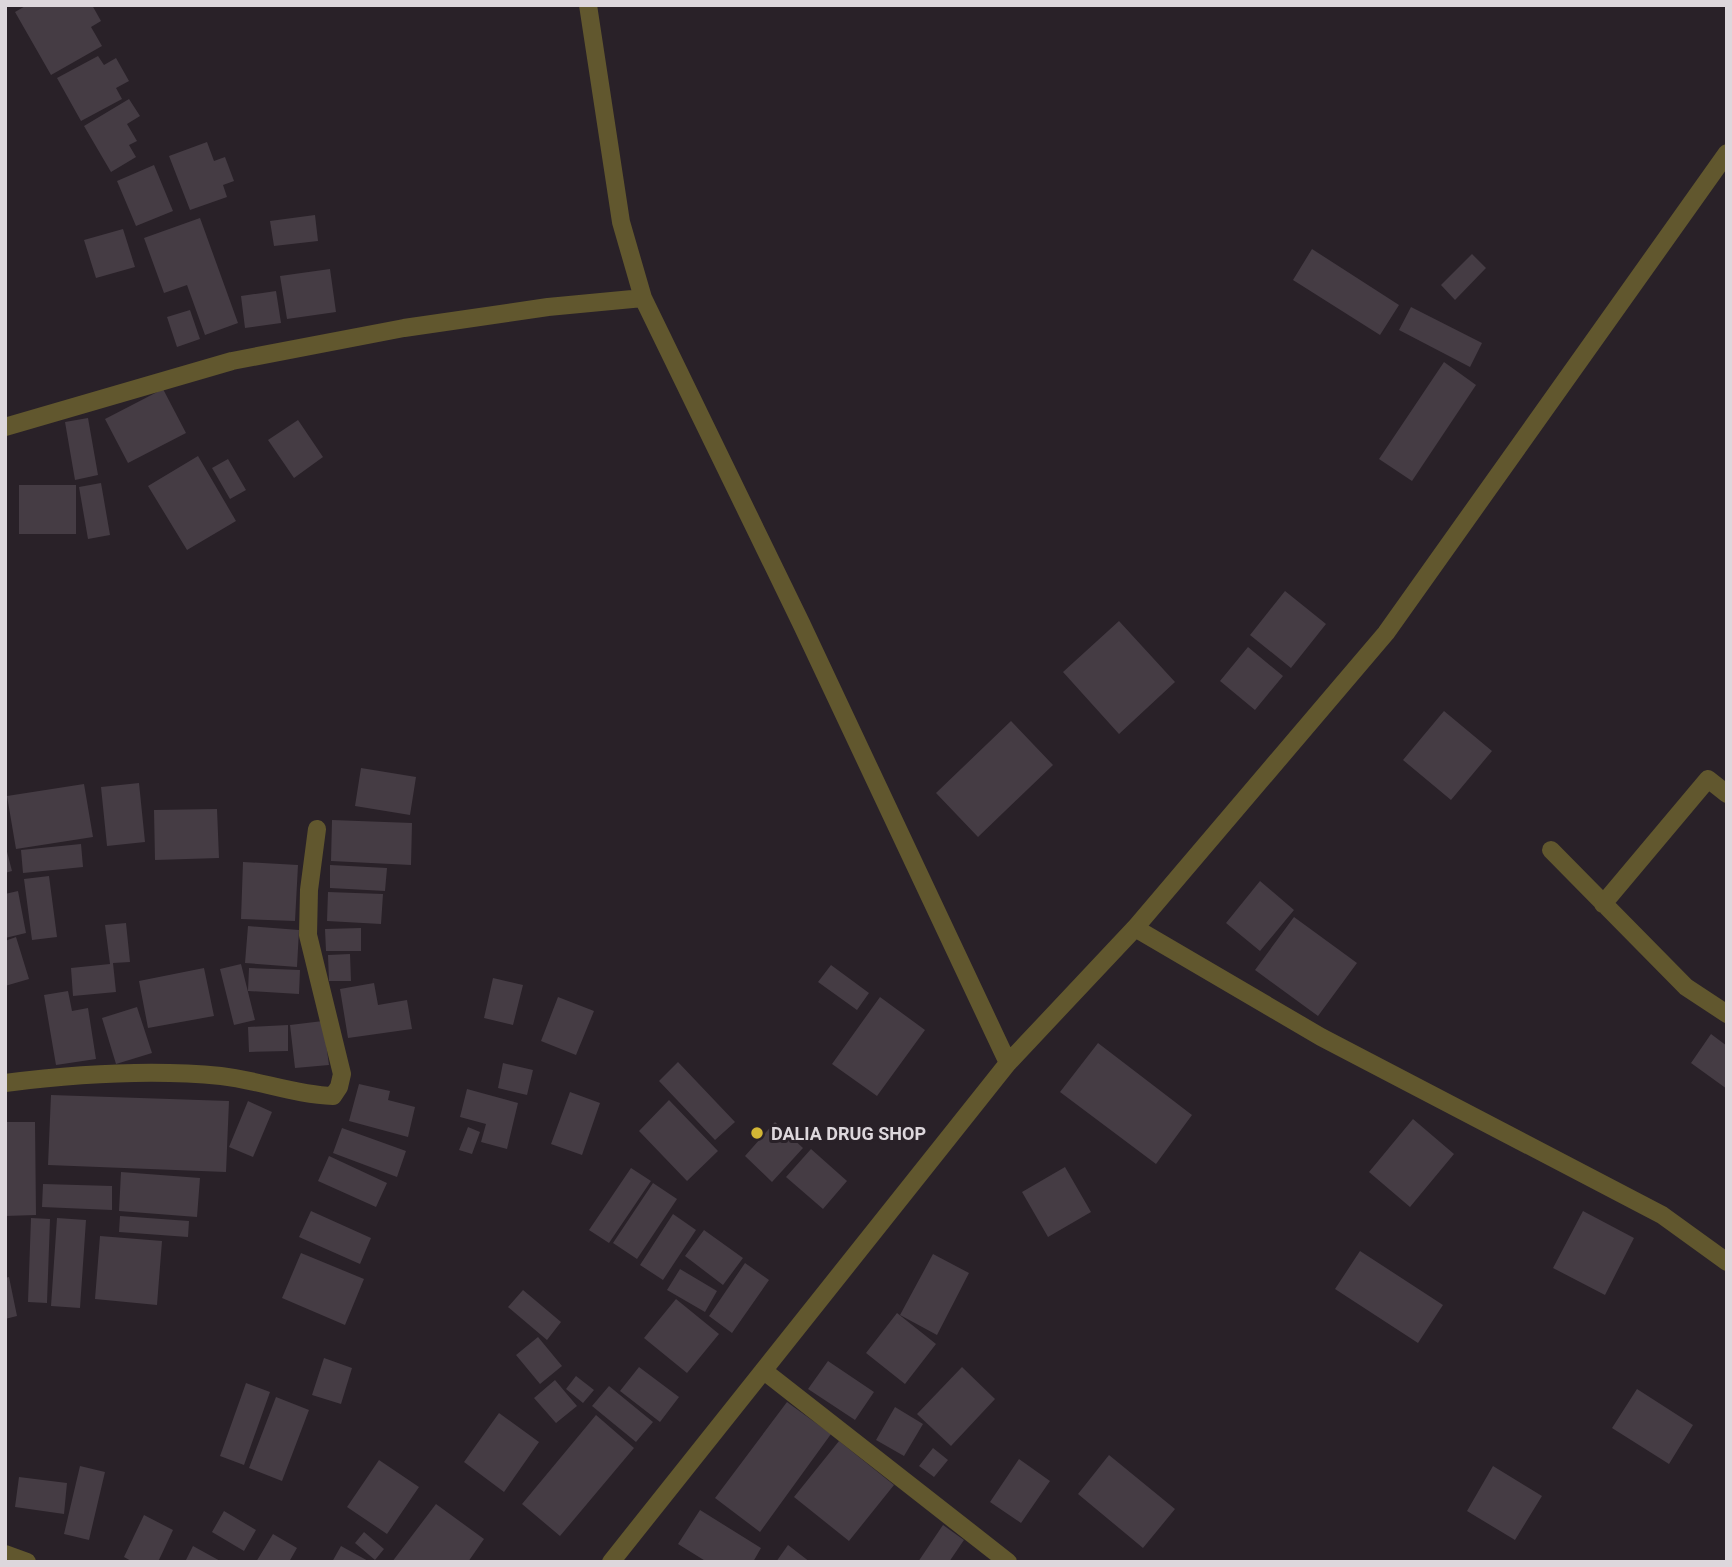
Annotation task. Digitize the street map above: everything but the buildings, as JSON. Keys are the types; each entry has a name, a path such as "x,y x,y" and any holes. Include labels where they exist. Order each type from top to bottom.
{"street":[{"path":"588,5 621,222 643,298 801,623 1008,1063"},
{"path":"611,1562 1008,1063 1135,928 1385,632 1727,153"},
{"path":"5,427 232,361 404,328 548,307 643,298"},
{"path":"1604,904 1708,779 1727,794"},
{"path":"5,1083 70,1075 152,1073 220,1076 333,1096 339,1087 342,1074 308,934 309,890 317,829"},
{"path":"1550,850 1686,987 1727,1014"},
{"path":"1135,928 1321,1037 1662,1215 1727,1262"},
{"path":"764,1371 1008,1562"},
{"path":"5,1554 27,1562"}],"place":[{"name":"DALIA DRUG SHOP","path":"757,1133"}]}
